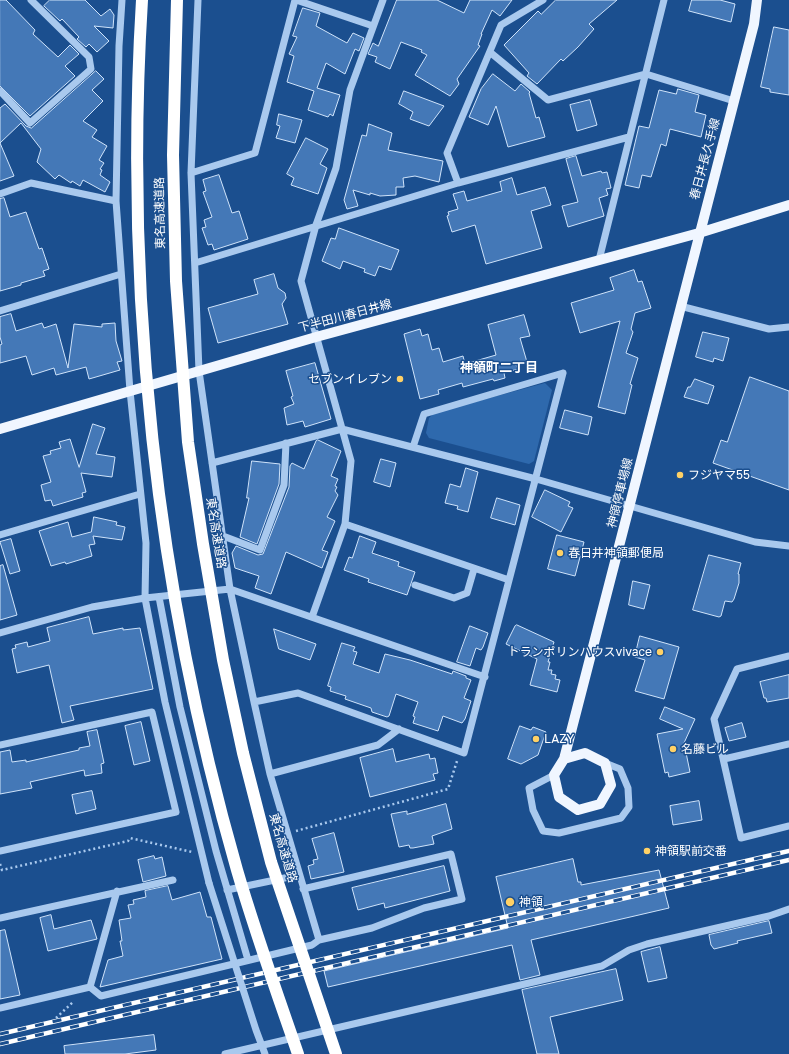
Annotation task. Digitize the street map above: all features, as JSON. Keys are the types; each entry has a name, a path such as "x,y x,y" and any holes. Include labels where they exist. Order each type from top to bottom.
{"highway":[{"name":"東名高速道路","path":"142,0 138,67 136,169 140,280 147,383 157,480 172,584 209,762 237,868 261,947 298,1054"},
{"name":"東名高速道路","path":"177,0 173,155 176,281 188,442 203,544 226,675 243,753 271,862 336,1054"}],"main road":[{"name":"春日井長久手線","path":"699,233 754,24 757,0"},
{"path":"699,233 789,205"},
{"name":"下半田川春日井線","path":"0,429 316,336 699,233"},
{"name":"神領停車場線","path":"564,759 631,507 699,233"},
{"path":"585,753 605,763 611,785 600,804 578,810 559,797 554,775 564,759 585,753"}],"street":[{"path":"0,91 30,123 91,69 89,57 31,0"},
{"path":"122,0 119,46 116,201 130,391 146,543 144,598 167,709 209,883 265,1054"},
{"path":"198,0 191,173 199,371 230,589 270,774 319,940"},
{"path":"191,173 255,153 295,0 373,26"},
{"path":"312,617 345,524 351,461 301,281 316,226 336,168 350,90 383,0"},
{"path":"458,183 447,153 491,53 501,25 543,0"},
{"path":"599,260 664,0"},
{"path":"491,53 548,100 646,74 734,101"},
{"path":"195,263 458,183 629,137"},
{"path":"0,194 31,183 116,201"},
{"path":"0,311 121,274"},
{"path":"680,306 769,329 789,327"},
{"path":"254,702 298,693 464,753 563,373 424,414 413,447"},
{"path":"212,463 342,429 536,479 755,542 789,546"},
{"path":"223,536 260,550 284,485 286,444"},
{"path":"0,535 140,494"},
{"path":"345,524 509,580"},
{"path":"415,584 454,598 467,593 474,568"},
{"path":"0,633 92,607 144,598 230,589 485,677"},
{"path":"159,597 180,707 227,890 248,960"},
{"path":"789,656 737,669 714,719 741,838 789,826"},
{"path":"0,745 152,712 176,812 0,852"},
{"path":"270,774 378,745 399,729"},
{"path":"724,759 789,744"},
{"path":"554,775 529,788 533,810 543,831 559,832 621,818 629,807 628,788 620,769 605,763"},
{"path":"90,987 101,996 312,945 319,940 372,928 424,908 462,899 451,854 303,889"},
{"path":"227,890 299,875"},
{"path":"0,918 117,891 173,880"},
{"path":"90,987 117,891"},
{"path":"224,1054 602,966 630,950 647,944 769,916 789,909"},
{"path":"0,1008 90,987"}],"shaded area":[{"path":"545,383 552,390 534,461 529,464 429,438 426,433 429,418 434,413"}],"building":[{"path":"0,0 6,0 35,30 33,34 58,57 70,45 79,54 65,66 75,76 30,116 0,86"},
{"path":"50,0 85,0 101,16 110,9 114,15 113,28 94,26 109,41 97,52 89,44 86,47 77,39 79,37 62,19 60,21 44,6"},
{"path":"397,0 437,0 464,13 470,0 512,0 500,16 492,10 481,34 478,45 480,46 457,79 459,84 450,96 415,75 427,55 421,52 422,50 401,42 390,69 375,62 377,57 368,54 373,43 378,46"},
{"path":"556,0 617,0 589,24 594,29 578,47 563,61 561,59 537,84 527,76 529,73 504,45 538,11 541,14"},
{"path":"692,0 720,0 735,4 731,22 689,11"},
{"path":"303,8 320,13 316,26 347,43 353,33 364,38 359,51 355,49 345,74 326,63 317,88 340,95 333,116 330,114 328,117 308,110 314,91 287,82 294,56 289,54 297,37 293,36"},
{"path":"774,27 789,30 789,95 770,92 770,89 761,87"},
{"path":"96,71 104,79 92,90 103,101 83,121 97,130 92,137 107,146 99,160 104,163 100,169 102,170 100,175 110,182 105,192 83,180 80,186 72,181 71,183 59,175 55,179 37,162 41,149 21,123 0,143 0,108 5,104 26,126 31,128"},
{"path":"493,74 515,91 521,84 530,92 536,118 539,117 545,137 508,147 496,106 488,125 469,117 481,89"},
{"path":"678,89 699,95 695,112 706,115 701,137 670,129 666,146 661,144 651,177 642,175 639,188 625,185 639,126 649,128 659,90 676,94"},
{"path":"404,91 444,106 429,126 410,119 413,112 399,104"},
{"path":"590,100 597,125 577,131 570,105"},
{"path":"279,114 302,120 295,143 276,138 280,126 277,125"},
{"path":"369,124 392,133 388,150 443,161 439,182 415,176 403,178 404,187 396,187 396,195 380,196 370,193 370,195 353,190 358,206 347,209 344,200 362,135 366,136"},
{"path":"306,138 328,149 320,164 327,168 318,194 291,185 294,178 287,174"},
{"path":"0,143 14,176 0,181"},
{"path":"576,156 582,176 601,171 602,173 607,172 611,188 606,189 608,195 599,198 604,216 568,227 562,206 578,202 566,159"},
{"path":"219,175 232,213 239,211 248,239 214,250 212,244 208,245 202,228 206,227 204,220 212,217 203,192 206,191 203,180"},
{"path":"512,178 517,195 545,187 551,205 531,211 542,248 486,264 475,225 452,232 447,216 449,215 448,212 458,209 453,194 464,191 467,201 502,191 500,182"},
{"path":"4,198 10,217 26,212 39,249 42,248 49,269 43,271 45,276 0,291 0,199"},
{"path":"339,228 399,250 391,270 379,266 375,276 364,272 365,269 343,261 340,269 322,261 331,238 335,239"},
{"path":"634,270 638,282 642,281 651,308 635,313 631,329 633,332 626,353 638,358 630,384 632,385 625,414 598,407 620,321 580,333 571,303 614,290 610,278"},
{"path":"274,274 278,288 285,293 286,298 282,304 288,324 218,343 208,308 258,294 254,280"},
{"path":"11,314 16,331 42,323 44,328 56,324 68,368 74,324 102,327 102,324 115,323 116,341 122,361 117,362 120,370 89,379 86,367 56,375 54,368 32,375 26,356 0,363 0,345 2,344 0,337 0,317"},
{"path":"524,315 530,336 520,338 527,362 516,365 518,369 504,373 505,378 494,381 493,379 463,387 462,383 438,390 439,394 420,399 404,334 420,329 422,336 428,334 432,350 439,348 443,362 463,356 465,364 496,355 488,325"},
{"path":"703,332 729,338 723,361 714,358 713,362 696,357"},
{"path":"315,363 331,419 305,427 303,421 287,425 284,408 294,404 291,397 293,396 286,371"},
{"path":"750,377 789,391 789,490 713,463 721,440 727,442"},
{"path":"695,379 714,386 708,404 684,397 688,387 690,387"},
{"path":"565,410 592,417 588,435 560,428"},
{"path":"93,424 105,428 96,454 115,457 112,477 81,473 86,492 82,493 83,497 53,506 51,500 45,501 41,485 51,482 43,456 51,454 50,451 61,448 59,442 70,439 79,467"},
{"path":"318,440 341,451 331,476 338,479 335,486 337,487 335,491 338,495 327,517 335,521 322,550 328,552 322,568 286,552 271,594 255,588 259,576 235,568 232,553 236,546 258,555 263,554 289,487 290,466 292,463 304,469 316,441"},
{"path":"381,459 396,463 390,487 374,482"},
{"path":"252,461 280,464 279,484 257,544 240,537 249,498 247,498"},
{"path":"466,468 478,472 468,512 457,509 458,506 445,503 450,484 460,487"},
{"path":"545,490 570,502 568,506 573,508 561,532 532,517"},
{"path":"497,498 520,505 515,525 491,518"},
{"path":"94,517 117,522 116,525 125,527 122,540 93,536 95,544 89,545 92,556 66,564 65,562 51,566 39,531 68,522 72,537 91,532"},
{"path":"557,535 584,542 575,576 548,569"},
{"path":"360,536 376,542 372,553 399,562 398,566 415,572 407,595 368,582 369,579 344,570 349,557 352,558"},
{"path":"11,539 20,571 10,574 0,542"},
{"path":"709,555 741,563 738,574 739,583 734,599 732,602 725,601 721,616 719,617 693,610"},
{"path":"3,565 17,615 0,620 0,566"},
{"path":"633,581 650,585 644,609 629,605"},
{"path":"89,617 93,634 123,628 123,630 140,628 153,689 70,706 74,720 62,723 49,665 17,673 12,649 16,648 15,645 27,642 28,647 50,641 47,628"},
{"path":"517,625 554,642 548,662 550,662 548,670 552,670 551,674 556,675 555,679 560,680 557,692 530,685 537,659 506,644 515,626"},
{"path":"470,626 488,633 481,650 476,648 470,666 457,662"},
{"path":"274,629 316,644 310,660 279,649"},
{"path":"640,636 679,647 664,699 635,691 645,660 635,657"},
{"path":"342,643 355,647 353,651 357,652 353,664 379,673 385,654 410,660 452,674 453,671 466,676 466,678 471,680 464,698 471,701 465,719 462,723 443,716 438,731 413,723 415,717 413,716 418,702 396,694 389,716 387,717 372,712 371,708 345,699 346,696 330,691 331,687 328,686"},
{"path":"789,675 789,698 767,702 766,698 764,698 760,682"},
{"name":"名藤ビル","path":"665,707 695,719 684,743 690,772 669,777 668,772 665,773 657,734 683,729 660,719"},
{"path":"141,722 150,761 134,765 125,726"},
{"path":"742,723 746,737 729,741 725,728"},
{"path":"520,726 531,730 533,727 546,732 538,755 521,764 508,759"},
{"path":"97,730 104,763 101,764 102,773 85,776 84,770 30,782 32,788 0,794 0,752 10,750 12,762 26,760 26,762 79,750 79,748 90,746 87,732"},
{"path":"393,749 396,762 429,754 430,759 435,758 438,773 433,774 435,780 370,797 360,758"},
{"path":"92,791 96,809 76,814 72,795"},
{"path":"699,801 702,820 673,825 670,806"},
{"path":"446,804 452,829 432,836 434,844 413,848 410,848 409,845 399,847 391,814 407,811 407,814"},
{"path":"334,833 344,872 311,879 308,866 314,864 313,860 318,859 312,839"},
{"path":"154,856 155,859 162,857 166,876 143,882 138,860"},
{"path":"573,859 578,882 581,882 581,885 659,870 669,908 531,940 540,975 520,980 512,945 328,987 324,971 508,928 496,877"},
{"path":"444,866 450,891 385,908 384,903 358,910 352,888"},
{"path":"168,886 172,900 200,892 207,917 211,917 222,959 100,987 108,960 123,956 120,941 122,941 119,920 131,918 128,905 134,904 133,900 146,897 145,891"},
{"path":"51,915 54,929 91,920 97,939 48,951 40,918"},
{"path":"769,921 772,933 737,941 738,943 714,949 711,945 709,935"},
{"path":"5,930 20,995 0,999 0,931"},
{"path":"660,947 667,978 648,982 641,952"},
{"path":"616,969 623,1000 550,1017 559,1054 537,1054 522,990"},
{"path":"154,1035 156,1050 125,1054 65,1054 64,1046"}],"railway":[{"path":"0,1034 789,851"},
{"path":"0,1044 789,860"}],"place":[{"name":"セブンイレブン","path":"400,379"},
{"name":"フジヤマ55","path":"680,475"},
{"name":"春日井神領郵便局","path":"560,553"},
{"name":"トランポリンハウスvivace","path":"660,652"},
{"name":"LAZY","path":"536,739"},
{"name":"名藤ビル","path":"673,749"},
{"name":"神領駅前交番","path":"647,851"},
{"name":"神領","path":"510,902"}],"district":[{"name":"神領町二丁目","path":"499,368"}]}
